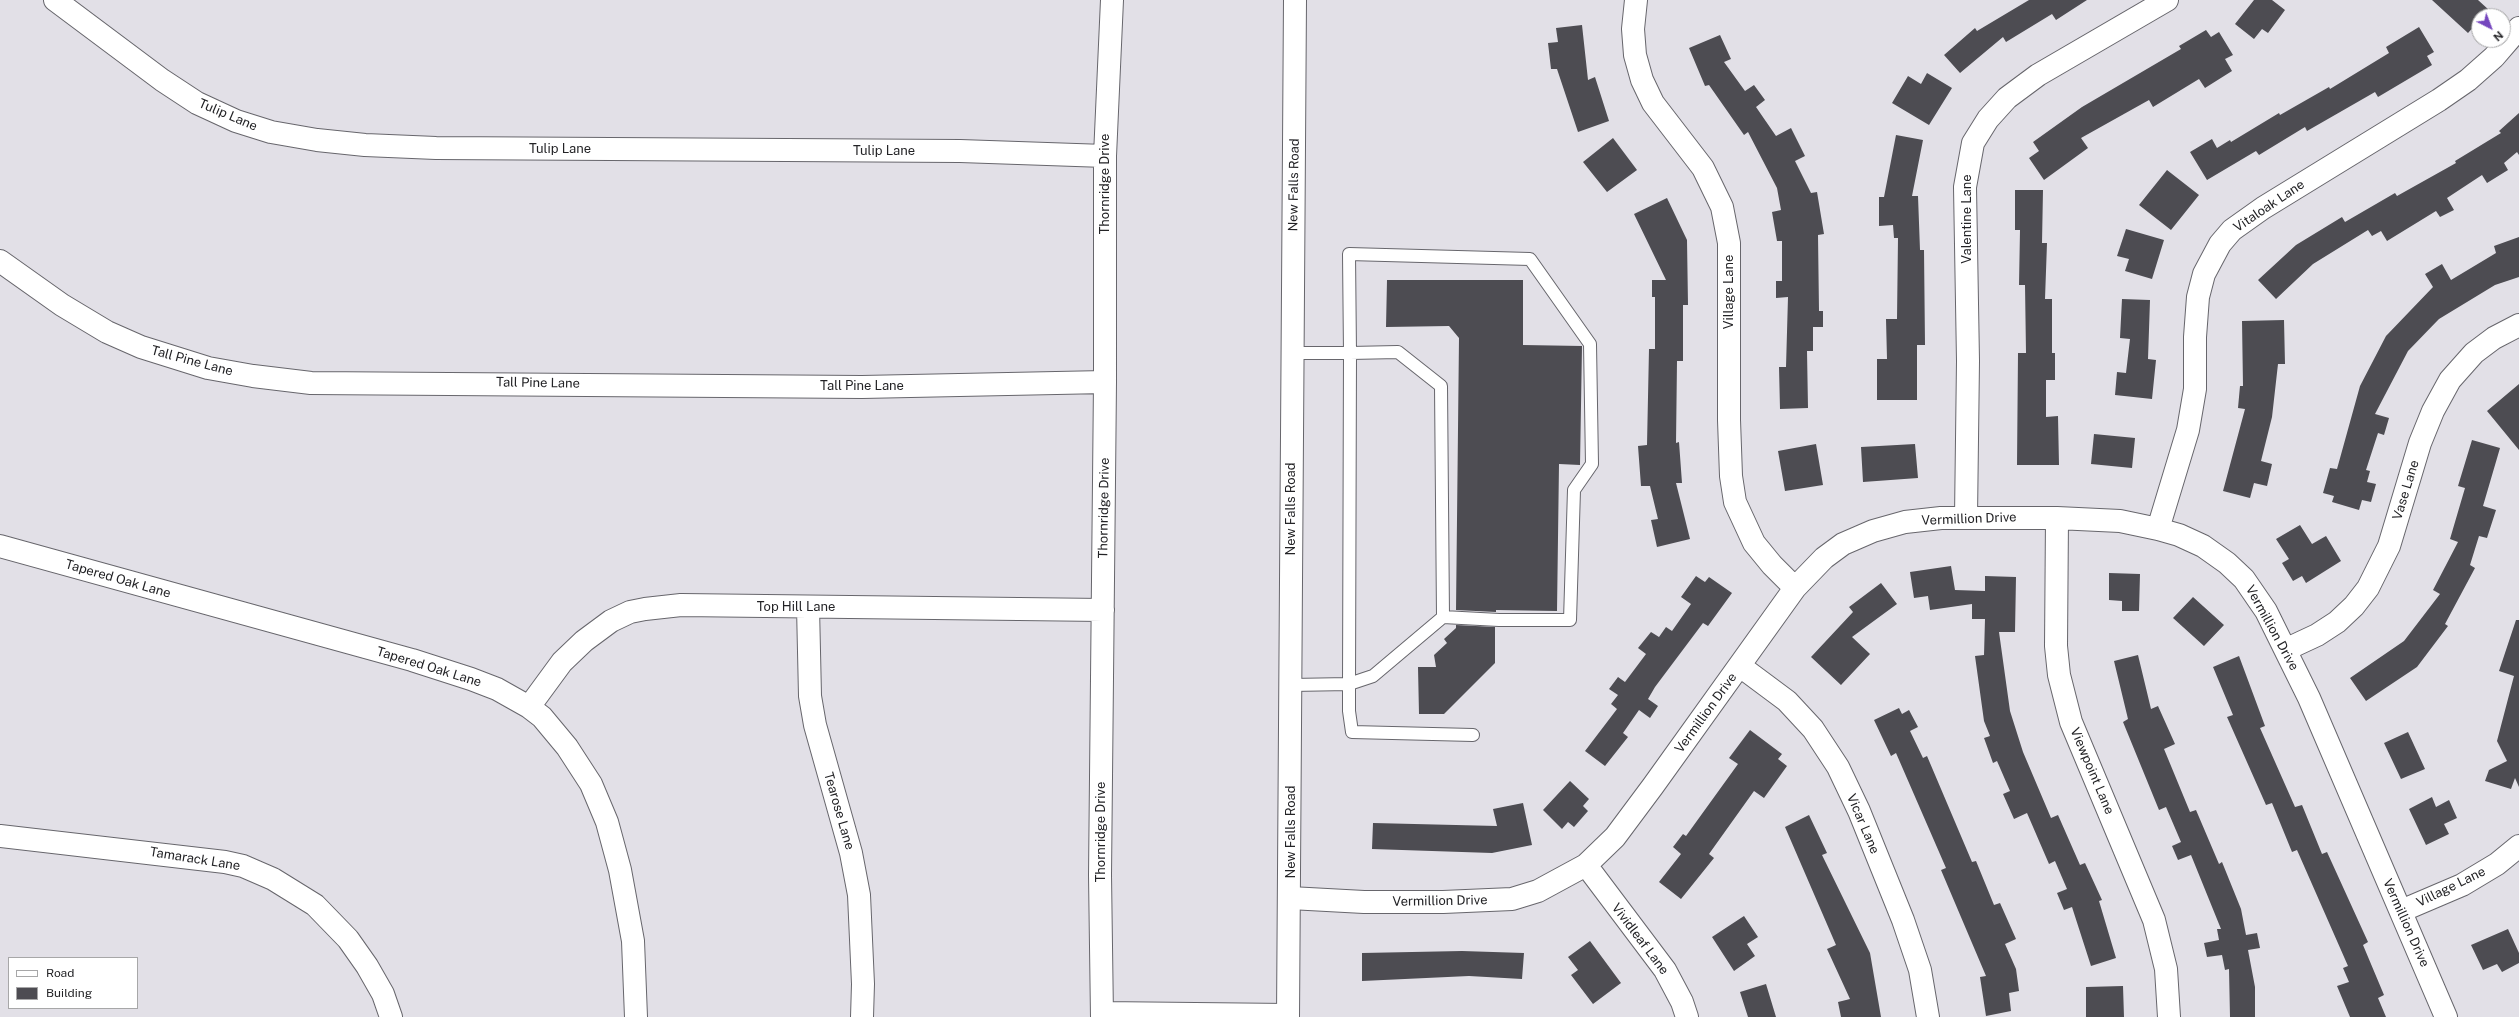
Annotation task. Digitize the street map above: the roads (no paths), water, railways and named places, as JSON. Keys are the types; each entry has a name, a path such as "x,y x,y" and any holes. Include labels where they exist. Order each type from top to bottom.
{"street":[{"name":"Tulip Lane","path":"55,0 162,80 197,102 236,121 271,132 317,140 365,145 436,148 960,151 1105,156"},
{"name":"Thornridge Drive","path":"1102,1015 1100,875 1105,382 1105,156 1112,0"},
{"name":"New Falls Road","path":"1288,1016 1295,0"},
{"name":"Village Lane","path":"1636,0 1633,28 1635,55 1642,80 1653,103 1703,168 1722,207 1729,243 1731,476 1735,502 1754,543 1772,565 1795,588"},
{"name":"Valentine Lane","path":"1966,517 1968,361 1965,187 1973,143 1988,119 2007,98 2038,75 2167,0"},
{"name":"Vitaloak Lane","path":"2158,529 2188,430 2195,389 2195,337 2198,297 2204,274 2220,244 2232,230 2263,208 2439,100 2468,80 2494,57 2519,28"},
{"name":"Tall Pine Lane","path":"0,261 62,305 107,332 141,347 208,368 253,376 311,383 862,386 1105,382"},
{"name":"Vase Lane","path":"2287,649 2317,635 2337,622 2354,606 2368,588 2389,546 2420,443 2433,411 2450,380 2474,353 2494,338 2519,325"},
{"name":"Vermillion Drive","path":"1290,898 1364,902 1512,899 1538,891 1586,865 1615,837 1795,588 1824,558 1843,544 1873,531 1905,522 1966,517 2057,518 2120,522 2158,529 2179,535 2203,546 2227,563 2244,579 2287,649 2446,1017"},
{"name":"Viewpoint Lane","path":"2057,518 2056,646 2059,676 2071,722 2154,920 2166,969 2169,1017"},
{"name":"Tapered Oak Lane","path":"0,546 412,660 497,689 529,707 542,717 567,747 591,784 607,822 620,870 633,941 636,1017"},
{"name":"Top Hill Lane","path":"529,707 562,662 584,641 611,620 630,612 681,605 1103,610"},
{"name":"Tearose Lane","path":"808,607 810,696 815,725 851,853 858,895 863,984 862,1017"},
{"name":"Vicar Lane","path":"1740,666 1787,701 1813,729 1838,767 1859,811 1903,920 1920,970 1928,1017"},
{"name":"Tamarack Lane","path":"0,836 225,862 243,866 273,879 315,905 348,939 367,966 383,994 391,1017"},
{"name":"Village Lane","path":"2401,911 2462,885 2497,864 2519,846"},
{"name":"Vividleaf Lane","path":"1586,865 1665,970 1682,1002 1687,1017"},
{"path":"1102,1015 1288,1016"}],"lane":[{"path":"1291,684 1350,684 1373,676 1443,617 1500,620 1570,620 1574,490 1592,464 1590,344 1530,259 1349,254 1350,353 1350,684 1349,711 1352,732 1473,735"},
{"path":"1292,353 1398,352 1441,386 1443,617"}]}
